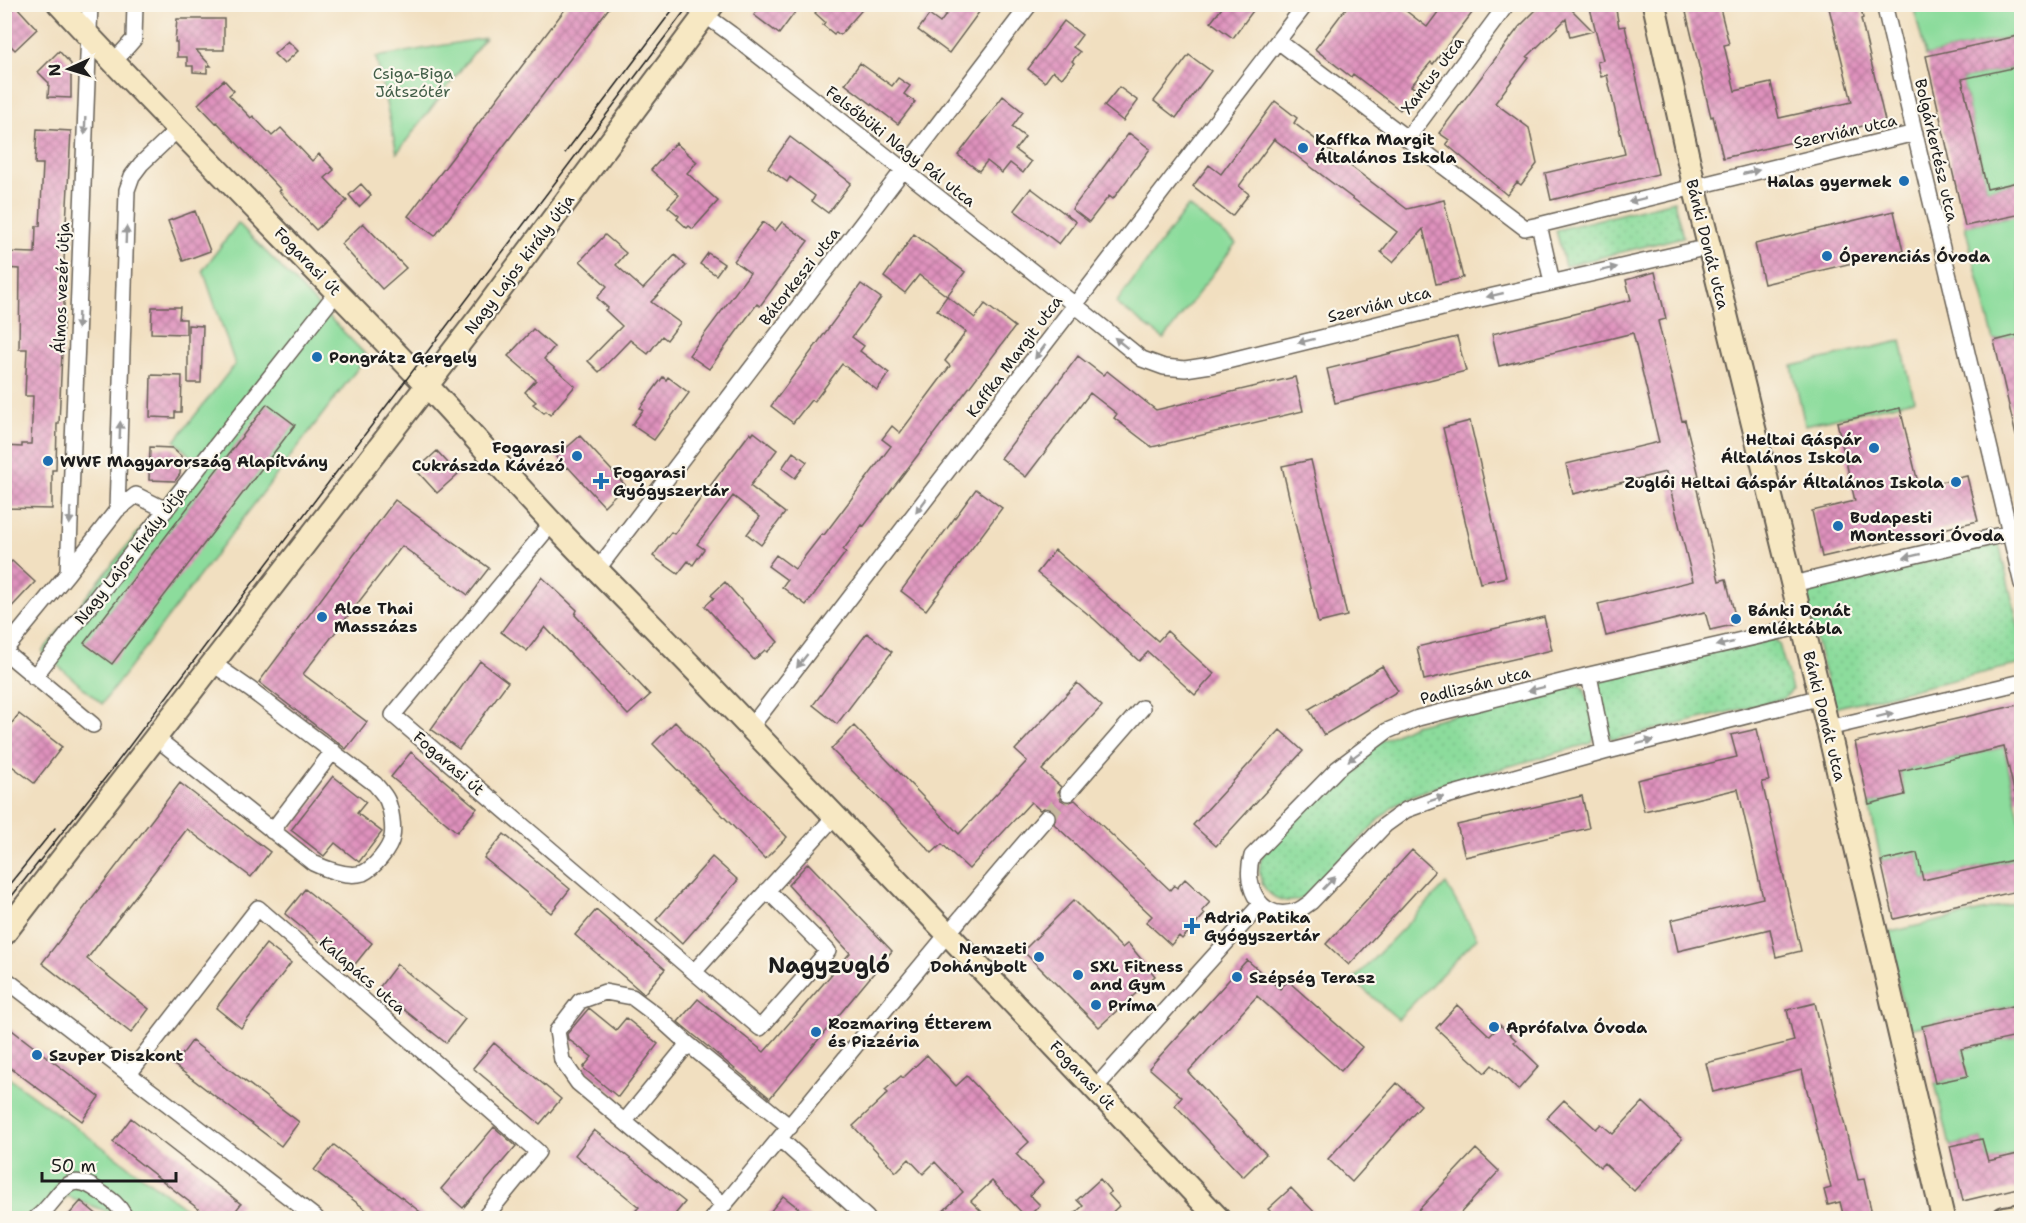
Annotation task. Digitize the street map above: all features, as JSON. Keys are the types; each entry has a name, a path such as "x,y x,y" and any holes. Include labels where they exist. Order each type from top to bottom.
{"main road":[{"name":"Fogarasi út","path":"59,4 113,63 338,292 552,523 947,932 1218,1218"},
{"name":"Bánki Donát utca","path":"1654,4 1694,185 1821,697 1943,1218"},
{"name":"Nagy Lajos király útja","path":"4,934 427,386 703,8"},
{"path":"2004,1218 2022,1215"}],"street":[{"name":"Álmos vezér útja","path":"68,573 90,4"},
{"path":"113,63 134,39 135,4"},
{"name":"Bátorkeszi utca","path":"597,570 1030,4"},
{"name":"Kaffka Margit utca","path":"750,728 1306,4"},
{"name":"Xantus utca","path":"1407,139 1507,4"},
{"name":"Bolgárkertész utca","path":"1884,4 2015,531 2022,584"},
{"name":"Felsőbüki Nagy Pál utca","path":"703,8 903,170 1076,305"},
{"path":"1278,42 1525,228 1539,225 1552,282"},
{"path":"117,510 127,190 132,176 141,164 179,128"},
{"name":"Szervián utca","path":"1539,225 1694,185 1915,133"},
{"name":"Szervián utca","path":"1076,305 1142,360 1164,367 1185,369 1211,365 1303,341 1709,247"},
{"name":"Nagy Lajos király útja","path":"34,677 338,292"},
{"path":"93,725 4,651 117,510 136,495 166,510"},
{"name":"Fogarasi út","path":"552,523 393,715 760,1028 828,951 767,890"},
{"path":"1793,584 2015,531"},
{"name":"Padlizsán utca","path":"1261,904 1254,895 1249,882 1249,866 1252,856 1337,770 1388,731 1419,718 1589,675 1803,626"},
{"path":"155,737 313,863 345,874 363,873 381,858 392,837 387,799 375,784 212,663"},
{"path":"1589,675 1604,752"},
{"path":"1828,728 2022,682"},
{"path":"1095,1088 1261,904 1268,910 1281,913 1299,910 1311,902 1384,825 1406,810 1439,798 1604,752 1821,697"},
{"path":"1068,793 1142,708"},
{"path":"272,831 333,751"},
{"path":"694,972 834,817"},
{"path":"713,1218 785,1133 947,932 1042,822"},
{"name":"Kalapács utca","path":"129,1074 258,908 538,1152 484,1218"},
{"path":"4,978 316,1218"},
{"path":"724,1205 578,1083 562,1060 557,1031 580,1001 605,992 632,997 656,1015 785,1133 867,1218"},
{"path":"625,1121 688,1044"},
{"path":"36,1218 66,1185 76,1181 88,1183 119,1206 124,1215 123,1218"}],"green space":[{"path":"1913,5 2021,5 2021,35 1926,56"},
{"name":"Csiga-Biga Játszótér","path":"485,38 397,153 376,57"},
{"path":"2021,66 2021,181 1987,189 1962,79"},
{"path":"1674,201 1683,237 1565,266 1556,230"},
{"path":"1188,206 1236,243 1164,339 1116,303"},
{"path":"2021,214 2021,334 1994,341 1965,226"},
{"path":"238,223 367,356 102,704 42,652 195,461 175,441 235,364 203,270"},
{"path":"1901,341 1914,400 1805,425 1792,366"},
{"path":"1999,544 2021,637 2021,664 1833,708 1804,591"},
{"path":"1773,638 1779,644 1792,690 1783,699 1616,739 1610,738 1596,688 1603,676"},
{"path":"1578,684 1584,687 1596,733 1592,743 1413,795 1394,806 1379,819 1310,894 1299,900 1278,899 1263,885 1260,863 1265,850 1367,748 1414,725"},
{"path":"2004,747 2021,826 2021,858 1923,880 1917,853 1881,861 1869,804 1905,795 1900,771"},
{"path":"1446,884 1477,938 1398,1019 1353,980"},
{"path":"2021,902 2021,1004 1909,1029 1886,933"},
{"path":"2021,1036 2021,1153 1988,1161 1982,1139 1950,1146 1935,1083 1967,1075 1961,1049"},
{"path":"9,1078 199,1218 123,1218 67,1196 49,1218 5,1218 4,1085"}],"building":[{"path":"569,4 612,4 435,236 408,216"},
{"path":"762,4 801,4 779,34 754,15"},
{"path":"822,4 867,4 840,35 836,32 834,34 823,25 825,22 815,13"},
{"path":"954,4 985,4 949,53 918,30 929,15 940,23"},
{"path":"1225,4 1258,4 1233,38 1211,22"},
{"path":"1349,4 1397,4 1427,27 1444,4 1479,4 1433,64 1431,62 1411,86 1416,89 1400,110 1353,74 1351,77 1315,49"},
{"path":"1542,4 1566,4 1593,31 1570,37 1566,19 1527,57 1529,58 1495,103 1529,128 1537,164 1521,185 1517,182 1507,195 1446,144 1449,140 1439,133 1519,27"},
{"path":"1589,4 1615,4 1619,27 1625,26 1658,174 1551,200 1545,173 1625,154 1607,75 1601,77 1597,62 1603,60"},
{"path":"1719,4 1729,44 1724,45 1735,91 1771,83 1779,118 1852,102 1828,4 1860,4 1863,18 1861,19 1885,121 1723,158 1686,12"},
{"path":"16,6 37,29 15,50 4,39 4,17"},
{"path":"177,19 224,19 224,50 196,50 211,66 207,66 207,73 193,72 193,66 187,66 187,57 177,57 177,42 175,42"},
{"path":"1064,21 1082,35 1073,47 1080,52 1062,78 1053,71 1045,82 1028,69"},
{"path":"2022,35 2022,66 1962,79 1987,189 2022,181 2022,214 1965,226 1926,56"},
{"path":"288,41 298,51 284,64 274,54"},
{"path":"59,51 71,64 71,98 48,97 49,83 38,72"},
{"path":"1189,55 1211,71 1176,118 1154,101"},
{"path":"860,63 892,86 898,78 910,86 904,94 915,102 898,124 845,84"},
{"path":"224,80 234,91 229,95 272,136 281,128 312,161 319,154 334,170 325,178 347,201 316,230 198,104"},
{"path":"1119,87 1138,101 1123,121 1104,106"},
{"path":"1003,96 1023,112 1012,127 1025,137 1015,150 1031,162 1023,173 1010,163 1002,173 987,161 979,171 958,155"},
{"path":"1275,101 1297,118 1294,123 1407,209 1444,200 1463,278 1436,284 1423,229 1393,262 1381,252 1397,232 1274,139 1239,186 1249,194 1232,216 1193,186 1209,165 1221,174"},
{"path":"37,129 71,131 56,470 52,470 52,509 4,508 4,446 22,447 22,444 31,444 33,396 25,396 27,349 19,349 20,269 4,268 4,252 35,253 36,226 40,226 43,164 35,164"},
{"path":"1129,133 1150,149 1113,199 1109,196 1089,222 1072,209"},
{"path":"790,137 851,183 828,213 812,201 815,196 790,177 787,182 768,168"},
{"path":"676,143 697,162 687,173 718,201 693,229 689,226 687,228 677,219 679,216 668,207 679,195 651,170"},
{"path":"361,184 371,195 359,207 349,195"},
{"path":"1031,188 1076,222 1059,244 1014,210"},
{"path":"195,211 210,251 183,261 168,221"},
{"path":"1894,211 1903,251 1764,284 1755,244"},
{"path":"763,222 775,231 782,222 808,241 709,369 689,355 750,273 734,261"},
{"path":"363,223 406,268 382,289 341,244"},
{"path":"914,234 965,272 947,296 919,275 905,293 884,277"},
{"path":"605,235 626,253 616,265 643,289 675,255 686,266 651,302 680,323 667,340 662,336 648,354 630,340 599,372 588,361 622,326 605,310 608,308 597,298 607,286 580,261"},
{"path":"708,253 724,264 716,275 700,264"},
{"path":"1655,272 1666,319 1658,321 1682,421 1685,420 1699,476 1694,477 1719,581 1726,579 1737,624 1710,630 1705,612 1606,636 1598,604 1693,581 1666,472 1573,494 1566,464 1659,442 1633,333 1499,366 1492,334 1631,300 1626,280"},
{"path":"861,284 881,298 852,337 864,346 860,351 889,373 877,390 842,364 814,402 811,400 793,423 771,406"},
{"path":"947,296 975,318 985,304 1015,327 864,526 862,525 843,550 846,552 806,605 782,587 787,580 768,566 776,555 795,569 822,534 824,535 891,446 882,439 892,426 900,433 950,366 945,361 966,332 937,310"},
{"path":"152,307 180,307 179,319 186,319 186,334 151,333"},
{"path":"188,325 203,326 201,383 188,383"},
{"path":"533,329 554,347 544,359 575,386 550,415 533,404 536,402 525,392 536,380 508,356"},
{"path":"2022,334 2022,435 2016,436 1994,341"},
{"path":"1457,337 1466,371 1335,403 1327,369"},
{"path":"1078,356 1103,375 1107,371 1156,410 1295,377 1303,411 1152,447 1114,418 1117,414 1090,393 1026,477 1001,458"},
{"path":"151,375 182,376 181,412 175,412 175,418 150,417"},
{"path":"663,377 666,380 668,377 689,393 654,440 632,425 643,410 640,408"},
{"path":"267,404 295,425 112,664 84,643"},
{"name":"Zuglói Heltai Gáspár Általános Iskola","path":"1900,408 1919,487 1967,476 1978,521 1822,557 1812,511 1855,501 1837,422"},
{"path":"1470,421 1506,577 1480,583 1443,428"},
{"path":"754,432 777,450 750,486 785,513 761,545 747,534 760,517 733,496 697,544 704,549 693,565 688,561 678,574 653,556 671,532 674,534 750,433 752,435"},
{"path":"580,436 625,485 604,506 556,457"},
{"path":"150,447 172,448 181,456 180,474 175,481 149,480"},
{"path":"437,451 458,474 437,493 416,470"},
{"path":"793,452 807,462 795,478 782,468"},
{"path":"1311,460 1347,616 1318,623 1282,466"},
{"path":"976,489 1002,508 926,610 901,591"},
{"path":"395,500 489,568 468,595 402,546 303,674 367,722 346,749 259,682"},
{"path":"1055,550 1158,641 1167,631 1214,674 1195,695 1148,652 1139,661 1094,619 1037,573"},
{"path":"12,561 35,582 4,615 4,569"},
{"path":"542,577 577,610 575,615 650,695 628,715 545,627 527,651 501,632"},
{"path":"725,582 778,642 754,660 705,606 714,598 711,595"},
{"path":"1544,617 1552,650 1424,680 1417,647"},
{"path":"867,633 892,652 837,724 813,705"},
{"path":"480,661 508,682 459,749 431,729"},
{"path":"1382,666 1398,691 1324,735 1309,709"},
{"path":"1077,683 1102,706 1042,770 1061,787 1058,792 1061,800 1067,803 1075,800 1170,890 1174,885 1177,888 1185,879 1210,902 1202,911 1205,914 1182,939 1179,936 1171,945 1146,922 1152,916 1054,824 1056,814 1053,809 1040,810 1031,802 969,869 942,844 932,853 831,749 854,726 959,834 1027,761 1015,750"},
{"path":"2022,704 2022,799 2016,799 2004,747 1900,771 1905,795 1869,804 1855,742"},
{"path":"19,714 62,747 34,783 4,760 4,733"},
{"path":"675,722 787,837 765,859 653,744"},
{"path":"1757,729 1769,781 1762,782 1801,951 1776,957 1770,929 1678,951 1671,920 1763,898 1738,789 1644,811 1637,780 1737,757 1731,735"},
{"path":"1280,730 1303,751 1216,846 1193,825"},
{"path":"411,752 477,808 457,832 391,777"},
{"path":"333,776 366,802 357,813 382,832 359,862 335,843 324,856 291,830"},
{"path":"180,783 270,852 251,877 187,829 87,959 149,1009 131,1033 42,963"},
{"path":"1582,796 1589,828 1465,857 1457,825"},
{"path":"504,834 570,889 551,913 484,858"},
{"path":"1412,850 1435,871 1349,965 1326,944"},
{"path":"1917,853 1923,880 2022,858 2022,890 1894,919 1881,861"},
{"path":"712,857 738,880 682,944 656,920"},
{"path":"808,863 892,951 770,1098 678,1022 698,999 764,1052 850,953 788,885"},
{"path":"305,889 372,943 352,968 285,914"},
{"path":"1074,900 1122,948 1128,943 1155,976 1099,1027 1023,951"},
{"path":"596,910 665,969 644,994 575,935"},
{"path":"266,944 291,963 241,1028 216,1008"},
{"path":"1247,960 1280,989 1288,981 1362,1047 1341,1071 1257,996 1188,1072 1266,1154 1243,1177 1175,1105 1182,1097 1149,1068"},
{"path":"397,964 465,1019 446,1043 378,989"},
{"path":"1815,1003 1858,1180 1864,1179 1873,1218 1844,1218 1840,1202 1828,1205 1824,1190 1831,1188 1802,1070 1713,1092 1706,1063 1794,1041 1787,1010"},
{"path":"2022,1004 2022,1036 1961,1049 1968,1076 1935,1083 1922,1026"},
{"name":"Aprófalva Óvoda","path":"1457,1005 1490,1036 1500,1025 1539,1066 1518,1090 1492,1065 1485,1073 1436,1028"},
{"path":"589,1008 616,1030 626,1018 658,1044 618,1097 583,1068 592,1057 568,1039 567,1034"},
{"path":"4,1024 99,1097 82,1121 4,1063"},
{"path":"192,1041 299,1122 281,1146 174,1065"},
{"path":"494,1043 561,1099 540,1124 473,1068"},
{"path":"927,1055 956,1086 967,1076 1029,1142 1016,1154 1043,1182 1030,1195 1040,1205 1027,1218 992,1181 971,1201 988,1218 936,1218 963,1192 935,1162 923,1174 909,1159 896,1172 853,1126 888,1093 885,1090 901,1076 903,1078"},
{"path":"1397,1083 1421,1105 1352,1182 1328,1159"},
{"path":"1564,1100 1596,1129 1601,1124 1613,1134 1643,1102 1682,1139 1634,1191 1604,1163 1600,1167 1547,1118"},
{"path":"131,1118 241,1204 230,1218 210,1218 113,1142"},
{"path":"494,1127 516,1146 463,1208 441,1189"},
{"path":"594,1130 685,1202 672,1218 629,1218 639,1207 575,1155"},
{"path":"1982,1139 1988,1161 2022,1153 2022,1187 1963,1201 1950,1146"},
{"path":"334,1145 428,1218 377,1218 314,1170"},
{"path":"1476,1149 1499,1171 1456,1218 1411,1218"},
{"path":"1100,1179 1111,1192 1108,1194 1119,1206 1106,1218 1069,1218 1083,1206 1077,1200"},
{"path":"1291,1188 1320,1218 1277,1218 1268,1209"},
{"path":"783,1196 811,1218 765,1218"},
{"path":"81,1201 101,1218 66,1218"}],"tunnel":[{"path":"1047,817 1068,793"}],"tram line":[{"path":"565,153 677,4"},
{"path":"4,906 109,773 690,4"},
{"path":"4,891 55,828"}],"place":[{"name":"Kaffka Margit Általános Iskola","path":"1303,148"},
{"name":"Halas gyermek","path":"1904,181"},
{"name":"Óperenciás Óvoda","path":"1827,256"},
{"name":"Pongrátz Gergely","path":"317,357"},
{"name":"Heltai Gáspár Általános Iskola","path":"1874,448"},
{"name":"Fogarasi Cukrászda Kávézó","path":"577,456"},
{"name":"WWF Magyarország Alapítvány","path":"48,461"},
{"name":"Fogarasi Gyógyszertár","path":"601,481"},
{"name":"Zuglói Heltai Gáspár Általános Iskola","path":"1956,482"},
{"name":"Budapesti Montessori Óvoda","path":"1838,526"},
{"name":"Aloe Thai Masszázs","path":"322,617"},
{"name":"Bánki Donát emléktábla","path":"1736,619"},
{"name":"Adria Patika Gyógyszertár","path":"1192,926"},
{"name":"Nemzeti Dohánybolt","path":"1039,957"},
{"name":"SXL Fitness and Gym","path":"1078,975"},
{"name":"Szépség Terasz","path":"1237,977"},
{"name":"Príma","path":"1096,1005"},
{"name":"Aprófalva Óvoda","path":"1494,1027"},
{"name":"Rozmaring Étterem és Pizzéria","path":"816,1032"},
{"name":"Szuper Diszkont","path":"37,1055"}],"district":[{"name":"Nagyzugló","path":"829,965"}]}
